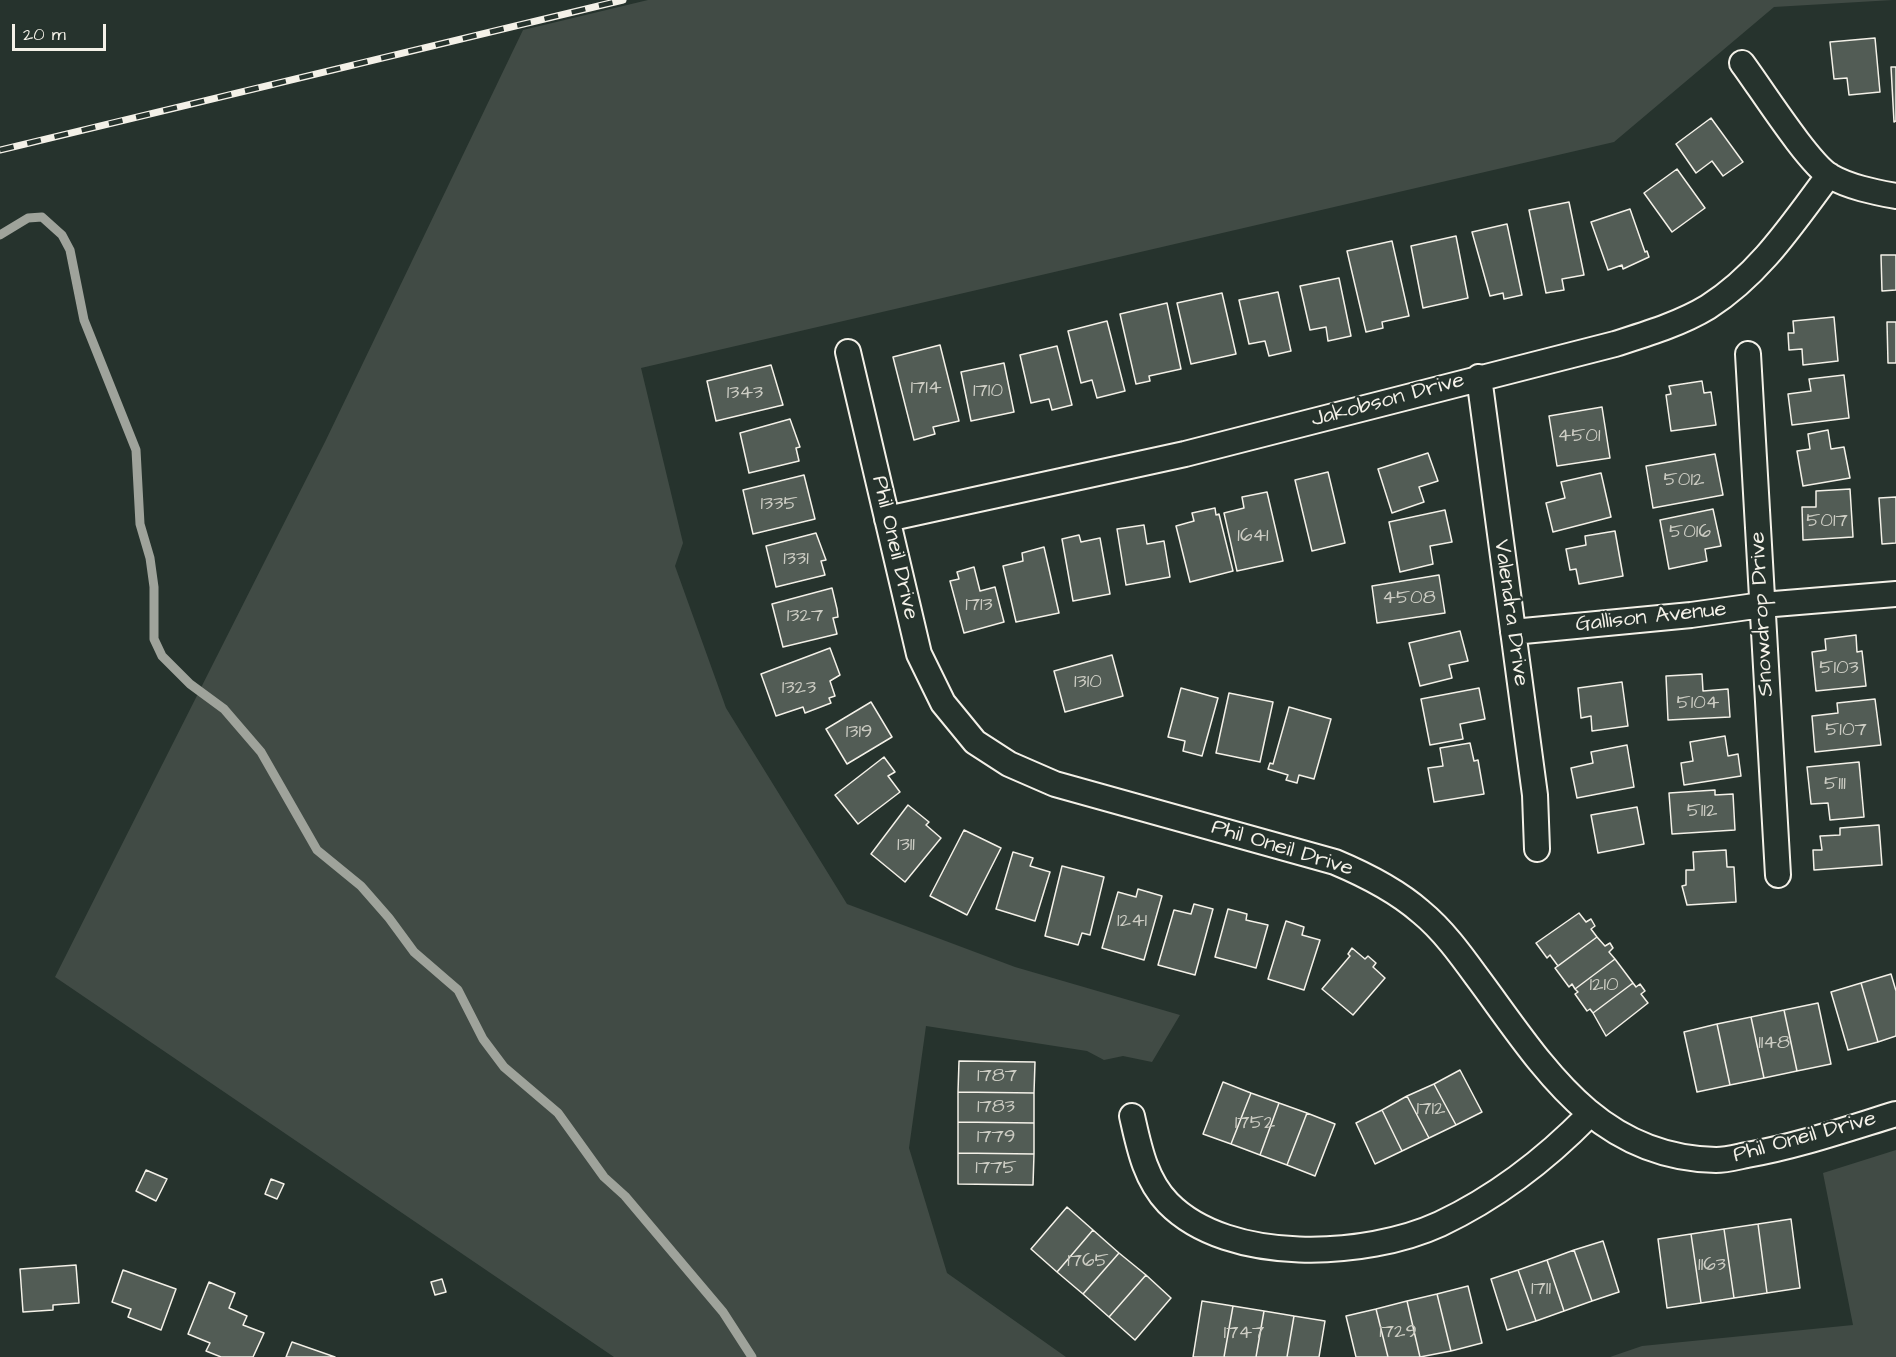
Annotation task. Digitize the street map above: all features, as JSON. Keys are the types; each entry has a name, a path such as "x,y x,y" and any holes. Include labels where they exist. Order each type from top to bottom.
{"street":[{"path":"1742,63 1809,155 1829,175 1870,191 1896,196"},
{"name":"Jakobson Drive","path":"887,519 1185,454 1615,344 1675,324 1707,307 1734,288 1764,259 1829,175"},
{"name":"Phil Oneil Drive","path":"848,352 919,654 944,703 975,742 1009,764 1055,784 1335,862 1376,879 1422,912 1455,948 1554,1080 1589,1115 1636,1142 1674,1155 1717,1160 1779,1149 1896,1114"},
{"name":"Snowdrop Drive","path":"1748,354 1778,875"},
{"name":"Valendra Drive","path":"1479,377 1535,795 1537,849"},
{"name":"Gallison Avenue","path":"1513,633 1691,615 1762,605 1896,594"},
{"path":"1132,1116 1140,1152 1151,1179 1168,1203 1193,1222 1239,1241 1286,1249 1325,1250 1364,1246 1402,1237 1439,1224 1516,1181 1589,1115"}],"shaded area":[{"path":"648,0 1893,0 1774,7 1614,142 641,368 683,543 675,566 726,708 847,904 1015,967 1180,1015 1152,1062 1123,1056 1104,1060 1087,1051 926,1026 909,1148 947,1273 1066,1357 614,1357 55,977 325,442 523,30"},
{"path":"1896,1150 1896,1357 1610,1357 1642,1346 1853,1325 1823,1173"}],"building":[{"path":"1875,38 1880,92 1849,95 1847,78 1834,79 1830,42"},
{"path":"1891,67 1896,67 1896,121 1894,122"},
{"path":"1711,118 1743,162 1723,176 1712,161 1696,173 1676,144"},
{"path":"1677,169 1705,208 1672,232 1644,193"},
{"path":"1569,202 1584,275 1562,279 1564,290 1546,293 1529,210"},
{"path":"1630,209 1645,252 1647,251 1649,257 1623,269 1622,265 1608,270 1591,222"},
{"path":"1507,224 1522,295 1504,299 1503,293 1490,296 1472,232"},
{"path":"1456,236 1468,298 1423,308 1411,246"},
{"path":"1392,241 1409,316 1382,322 1383,328 1366,332 1347,251"},
{"path":"1881,255 1896,255 1896,290 1882,291"},
{"path":"1339,278 1351,336 1328,341 1326,327 1310,330 1300,286"},
{"path":"1278,292 1291,351 1269,356 1265,341 1249,344 1239,300"},
{"path":"1222,293 1236,354 1191,364 1177,303"},
{"path":"1167,303 1181,369 1149,376 1150,381 1136,384 1120,314"},
{"path":"1834,317 1838,361 1803,365 1802,349 1789,350 1788,333 1794,333 1793,321"},
{"path":"1107,321 1125,391 1097,398 1092,380 1081,383 1068,331"},
{"path":"1887,322 1896,322 1896,363 1888,363"},
{"path":"940,345 959,421 933,427 935,434 914,440 893,357"},
{"path":"1057,346 1072,405 1052,410 1049,399 1031,403 1020,355"},
{"path":"1004,363 1014,412 971,421 961,372"},
{"path":"771,365 783,405 716,421 707,381"},
{"path":"1844,375 1849,418 1792,425 1788,394 1811,391 1809,379"},
{"path":"1702,381 1704,393 1711,392 1716,425 1671,431 1666,395 1671,394 1669,386"},
{"path":"1602,407 1610,458 1557,466 1549,416"},
{"path":"790,419 800,447 796,448 799,461 749,473 740,433"},
{"path":"1828,430 1831,449 1844,447 1850,478 1803,486 1797,451 1810,449 1808,434"},
{"path":"1428,453 1438,481 1419,487 1424,502 1392,513 1378,469"},
{"path":"1715,454 1723,495 1653,508 1646,466"},
{"path":"1328,472 1345,543 1312,551 1295,480"},
{"path":"1601,473 1611,517 1553,532 1546,503 1565,498 1561,482"},
{"path":"804,475 815,519 753,534 743,490"},
{"path":"1850,489 1853,537 1803,540 1802,507 1816,507 1816,491"},
{"path":"1267,492 1283,561 1237,571 1224,513 1244,508 1242,497"},
{"path":"1896,497 1896,543 1882,544 1879,498"},
{"path":"1215,508 1216,515 1219,514 1233,571 1190,582 1176,526 1194,521 1192,513"},
{"path":"1713,509 1721,546 1705,549 1707,561 1669,569 1660,520"},
{"path":"1445,510 1452,542 1430,546 1433,564 1400,572 1389,522"},
{"path":"1144,525 1147,544 1164,541 1170,577 1126,585 1117,529"},
{"path":"1615,531 1623,576 1579,584 1576,569 1570,570 1566,549 1586,545 1585,536"},
{"path":"816,533 826,560 821,561 825,575 776,587 766,546"},
{"path":"1079,535 1081,542 1100,538 1110,594 1073,601 1062,539"},
{"path":"1044,547 1059,613 1016,622 1003,566 1023,561 1022,553"},
{"path":"974,567 980,591 995,587 1004,622 964,633 950,581 959,579 957,572"},
{"path":"1439,575 1445,613 1377,623 1372,586"},
{"path":"832,588 838,617 833,618 837,634 783,647 772,604"},
{"path":"1460,631 1468,661 1449,665 1452,678 1420,686 1409,643"},
{"path":"1856,635 1857,652 1862,651 1866,686 1816,691 1812,652 1826,650 1825,639"},
{"path":"830,648 840,675 830,681 835,696 829,698 831,703 805,713 803,707 776,716 761,674"},
{"path":"1112,655 1123,696 1065,712 1054,671"},
{"path":"1702,674 1703,691 1728,689 1730,717 1668,720 1666,676"},
{"path":"1622,682 1628,726 1592,731 1591,716 1581,718 1578,688"},
{"path":"1181,688 1218,698 1202,756 1183,751 1185,741 1168,737"},
{"path":"1479,688 1485,719 1460,724 1463,739 1430,745 1421,699"},
{"path":"1229,693 1273,702 1260,762 1216,753"},
{"path":"1875,699 1881,745 1815,752 1812,716 1838,713 1837,703"},
{"path":"871,702 892,737 847,764 826,729"},
{"path":"1289,707 1331,719 1314,779 1299,775 1297,783 1286,780 1288,775 1268,769 1270,763 1273,764"},
{"path":"1725,736 1728,756 1738,754 1741,776 1684,785 1681,763 1693,761 1690,742"},
{"path":"1470,743 1474,761 1478,760 1484,794 1434,802 1428,768 1443,766 1440,748"},
{"path":"1627,745 1634,787 1577,798 1571,768 1593,763 1591,752"},
{"path":"884,757 895,772 888,776 900,792 858,824 835,795"},
{"path":"1859,762 1864,817 1830,820 1828,803 1811,804 1807,767"},
{"path":"1715,790 1715,795 1733,794 1735,830 1672,834 1669,793"},
{"path":"908,805 929,822 926,825 941,838 905,882 871,854"},
{"path":"1637,807 1644,844 1598,853 1591,815"},
{"path":"1879,825 1882,865 1814,870 1813,850 1822,850 1820,836 1840,835 1840,828"},
{"path":"964,830 1001,848 967,915 930,896"},
{"path":"1726,850 1727,867 1734,867 1736,902 1687,905 1682,886 1686,885 1686,870 1694,870 1693,852"},
{"path":"1013,852 1033,858 1030,866 1050,872 1035,921 996,909"},
{"path":"1062,866 1104,877 1090,935 1082,933 1078,945 1045,936"},
{"path":"1138,889 1162,896 1144,960 1102,948 1118,892 1136,897"},
{"path":"1194,904 1213,909 1195,975 1158,965 1174,910 1191,914"},
{"path":"1228,909 1247,914 1246,920 1268,925 1256,968 1215,957"},
{"path":"1579,913 1586,922 1591,919 1595,926 1591,929 1597,937 1558,966 1550,955 1547,958 1536,943"},
{"path":"1286,921 1304,927 1302,935 1320,940 1304,990 1268,979"},
{"path":"1597,937 1605,946 1610,943 1613,948 1609,952 1615,959 1575,989 1572,984 1569,987 1555,968"},
{"path":"1352,948 1365,959 1368,956 1376,963 1373,967 1385,978 1353,1015 1322,989 1350,956 1348,954"},
{"path":"1615,959 1633,983 1593,1013 1590,1009 1587,1011 1575,994 1578,992 1575,989"},
{"path":"1891,974 1896,991 1896,1036 1878,1042 1861,983"},
{"path":"1633,983 1636,987 1640,984 1645,991 1641,994 1648,1003 1606,1036 1593,1013"},
{"path":"1861,983 1878,1042 1848,1050 1831,992"},
{"path":"1818,1003 1831,1064 1797,1071 1784,1010"},
{"path":"1784,1010 1797,1071 1764,1078 1751,1017"},
{"path":"1751,1017 1764,1078 1730,1085 1717,1024"},
{"path":"1717,1024 1730,1085 1697,1092 1684,1032"},
{"path":"959,1061 1035,1062 1034,1093 958,1092"},
{"path":"1460,1070 1482,1112 1456,1125 1434,1084"},
{"path":"1223,1082 1251,1093 1231,1144 1203,1134"},
{"path":"1434,1084 1456,1125 1429,1138 1407,1096"},
{"path":"958,1092 1034,1093 1034,1123 958,1122"},
{"path":"1251,1093 1279,1103 1260,1155 1231,1144"},
{"path":"1407,1096 1429,1138 1402,1151 1382,1110"},
{"path":"1279,1103 1307,1113 1287,1165 1260,1155"},
{"path":"1382,1110 1402,1151 1375,1164 1356,1123"},
{"path":"1307,1113 1335,1124 1315,1176 1287,1165"},
{"path":"958,1122 1034,1123 1034,1154 958,1153"},
{"path":"958,1153 1034,1154 1033,1185 958,1184"},
{"path":"146,1170 167,1179 156,1201 136,1191"},
{"path":"271,1179 284,1184 277,1199 265,1194"},
{"path":"1067,1207 1093,1230 1057,1272 1031,1249"},
{"path":"1791,1219 1800,1288 1767,1293 1758,1224"},
{"path":"1758,1224 1767,1293 1734,1298 1724,1229"},
{"path":"1724,1229 1734,1298 1701,1303 1691,1234"},
{"path":"1093,1230 1119,1253 1083,1294 1057,1272"},
{"path":"1691,1234 1701,1303 1667,1308 1658,1239"},
{"path":"1603,1241 1619,1292 1592,1301 1574,1250"},
{"path":"1574,1250 1592,1301 1564,1311 1547,1260"},
{"path":"1119,1253 1146,1275 1109,1317 1083,1294"},
{"path":"1547,1260 1564,1311 1536,1321 1518,1270"},
{"path":"76,1265 79,1303 53,1305 53,1310 23,1312 20,1269"},
{"path":"123,1270 176,1289 161,1330 128,1317 131,1309 112,1302"},
{"path":"1518,1270 1536,1321 1507,1330 1491,1279"},
{"path":"1146,1275 1171,1298 1135,1340 1109,1317"},
{"path":"442,1279 446,1292 435,1295 431,1282"},
{"path":"209,1282 235,1293 229,1308 247,1316 243,1325 264,1333 253,1357 221,1357 206,1351 210,1343 188,1334"},
{"path":"1468,1286 1482,1343 1451,1351 1437,1294"},
{"path":"1437,1294 1451,1351 1420,1357 1407,1301"},
{"path":"1202,1301 1233,1306 1224,1357 1193,1357"},
{"path":"1407,1301 1420,1357 1388,1357 1376,1309"},
{"path":"1233,1306 1264,1311 1256,1357 1224,1357"},
{"path":"1376,1309 1388,1357 1356,1357 1346,1316"},
{"path":"1264,1311 1294,1316 1287,1357 1256,1357"},
{"path":"1294,1316 1325,1321 1319,1357 1287,1357"},
{"path":"292,1342 335,1357 286,1357"}],"waterway":[{"path":"0,235 28,218 42,217 62,235 70,250 84,320 136,450 140,524 150,558 154,587 154,639 162,656 190,684 224,709 261,752 317,850 361,886 414,952 458,990 483,1039 504,1067 558,1113 604,1177 625,1196 723,1312 752,1357"}],"railway":[{"path":"0,150 623,0"}]}
